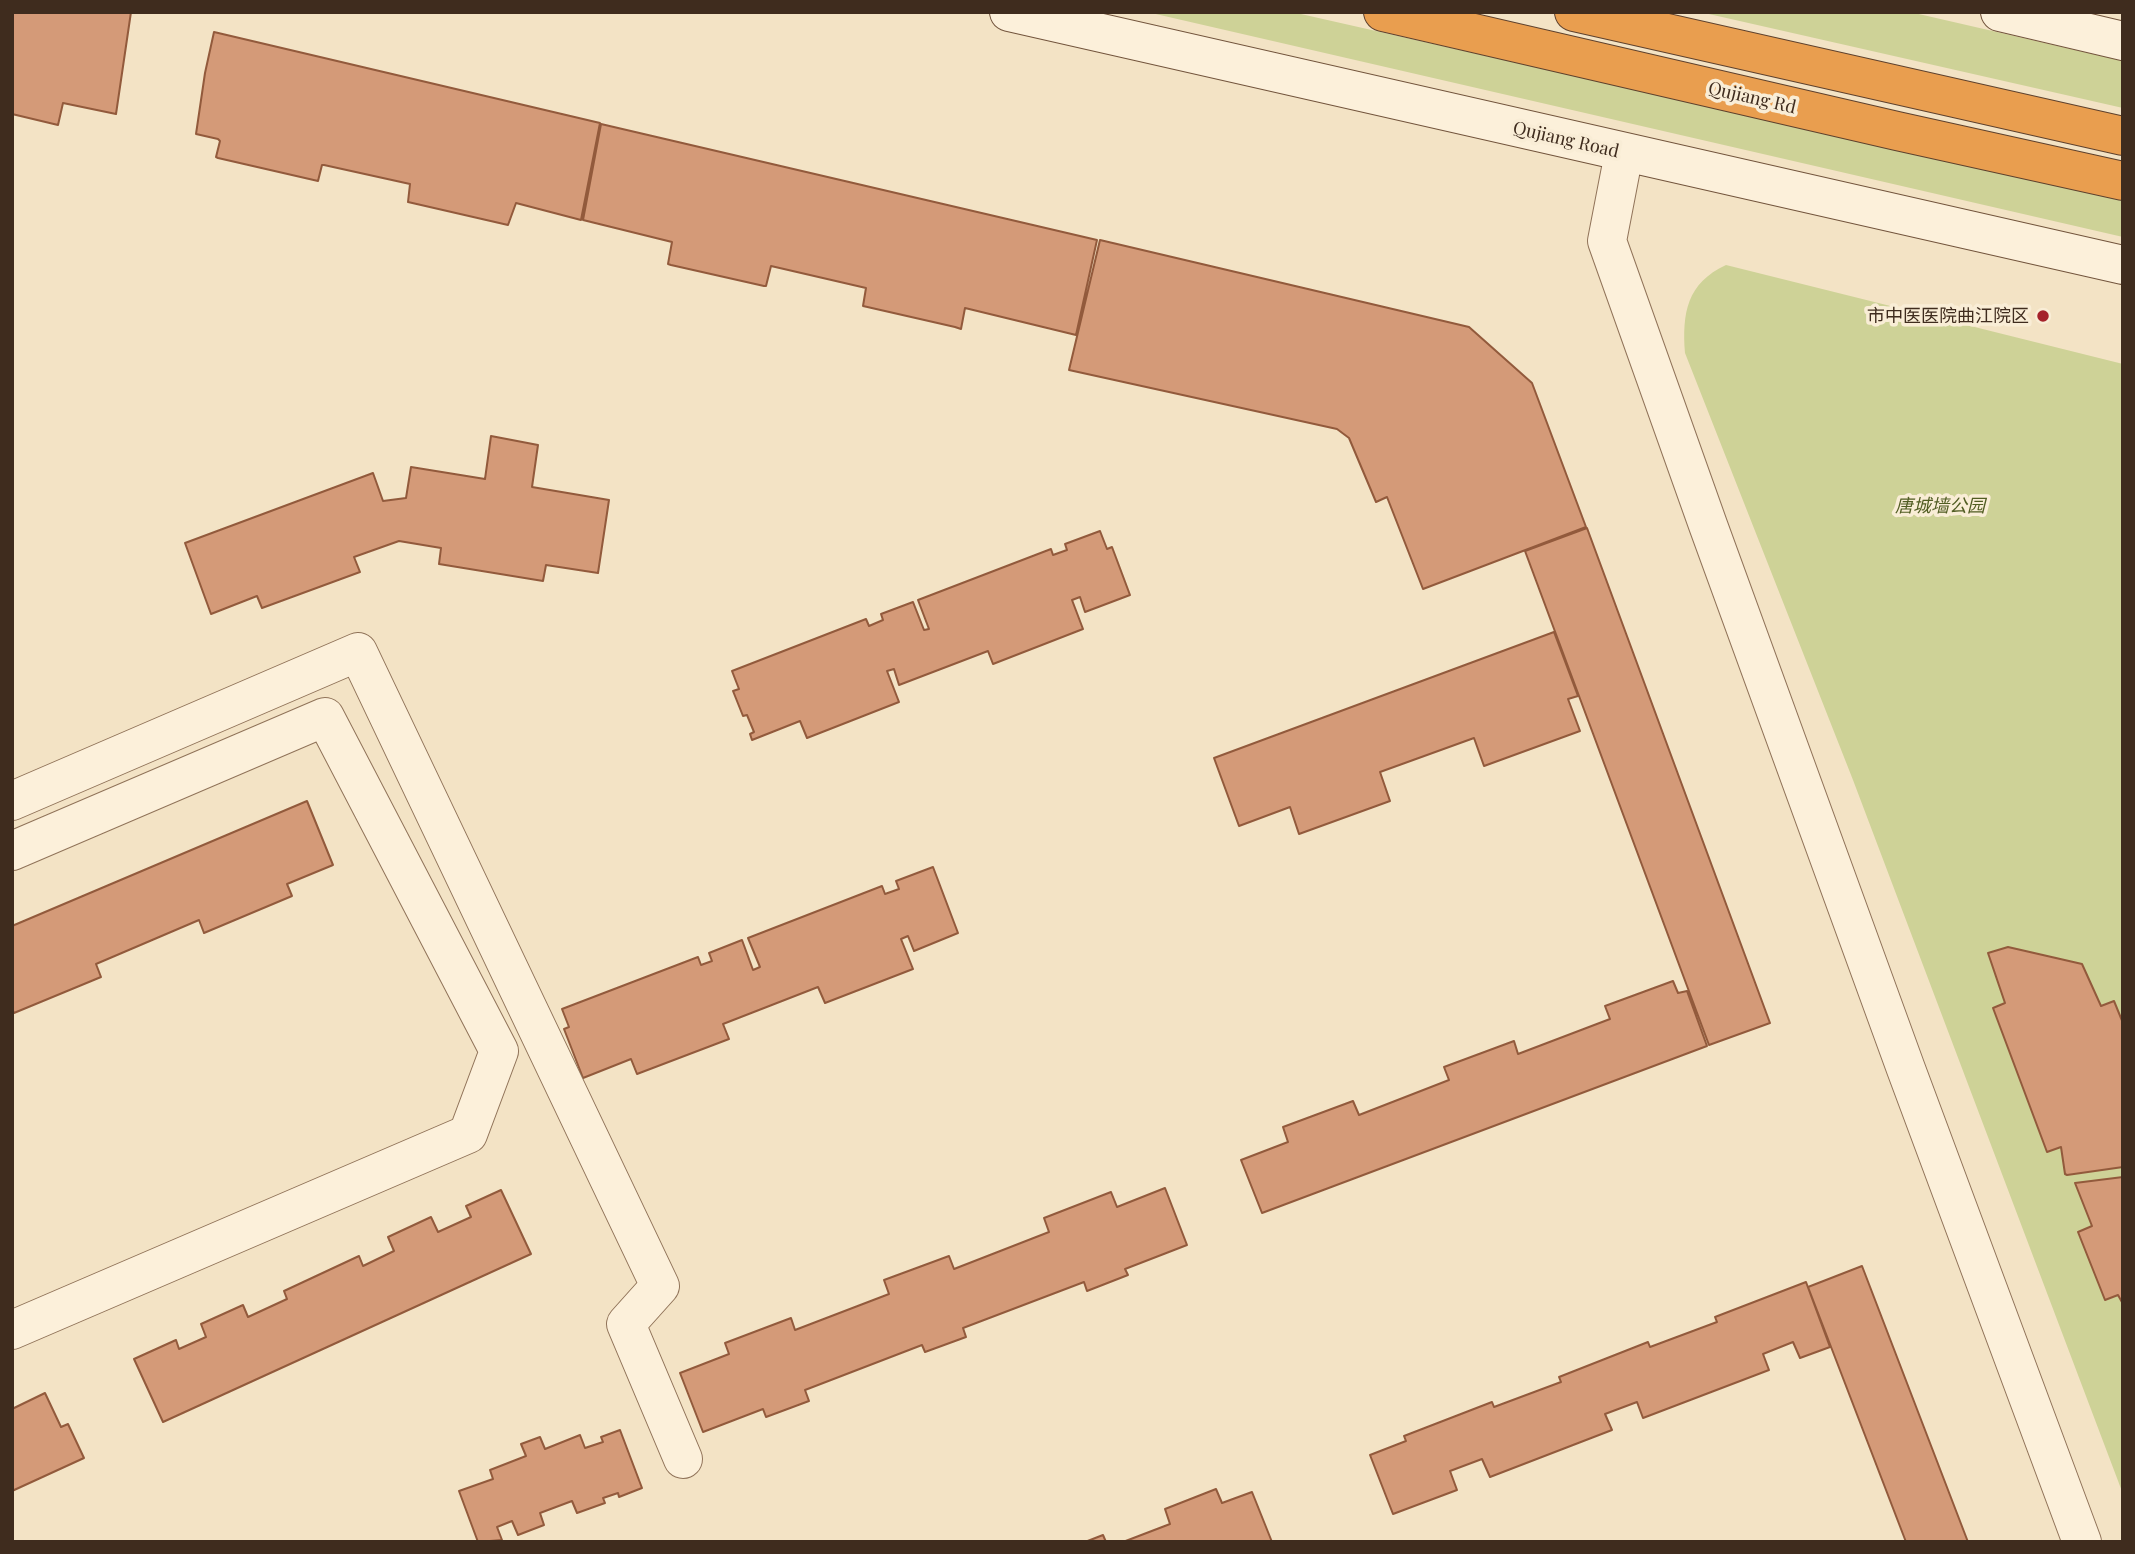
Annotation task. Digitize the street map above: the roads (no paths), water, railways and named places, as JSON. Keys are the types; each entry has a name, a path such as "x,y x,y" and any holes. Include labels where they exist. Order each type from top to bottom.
{"highway":[{"name":"Qujiang Rd","path":"1383,12 2123,181"},
{"path":"1574,12 2123,136"}],"street":[{"name":"Qujiang Road","path":"1009,12 2123,265"},
{"path":"2000,12 2052,18 2123,41"},
{"path":"1624,153 1607,241 1906,1069 2082,1542"},
{"path":"12,801 358,652 660,1286 626,1324 683,1459"},
{"path":"12,851 325,717 499,1051 468,1134 12,1330"}],"place":[{"name":"市中医医院曲江院区","path":"2043,316"}],"park label":[{"name":"唐城墙公园","path":"1940,506"}]}
